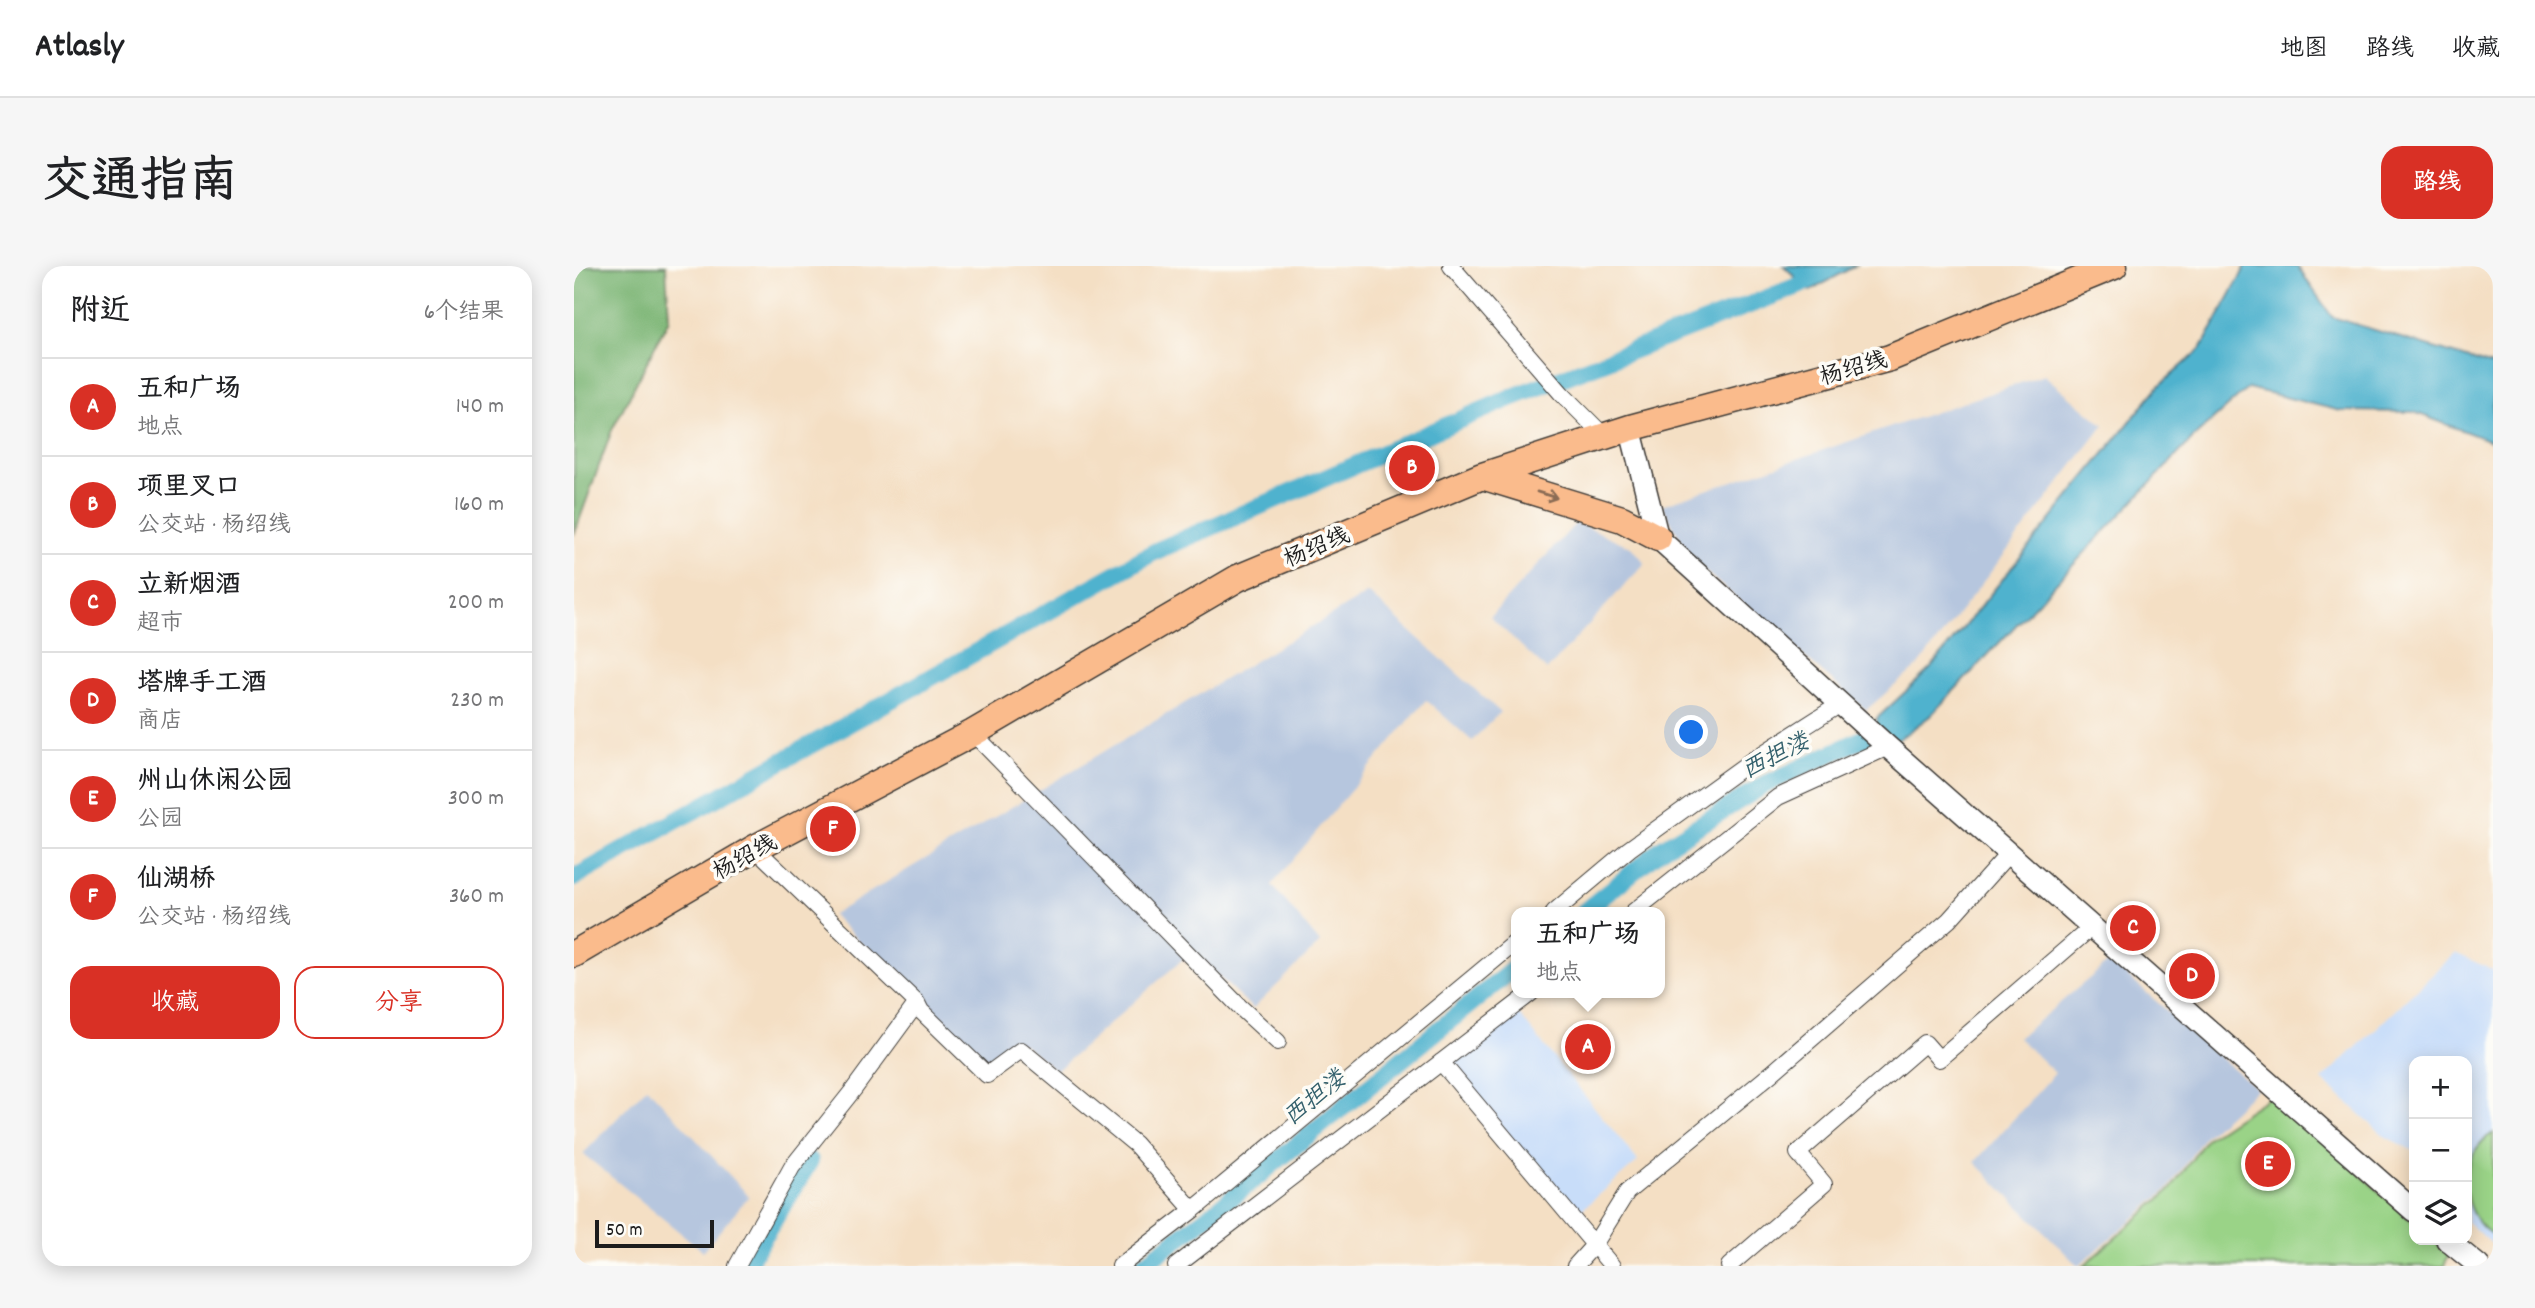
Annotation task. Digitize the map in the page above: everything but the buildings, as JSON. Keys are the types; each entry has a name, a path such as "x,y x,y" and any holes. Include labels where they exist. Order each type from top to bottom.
{"main road":[{"name":"杨绍线","path":"574,954 755,848 973,733 1238,578 1482,476 1617,433 1890,358 2115,266"},
{"path":"1482,476 1622,519 1658,538"}],"street":[{"path":"1451,266 1562,394 1617,433 1658,538 1888,747 2409,1207"},
{"path":"1560,907 1629,849 1751,761 1842,703"},
{"path":"973,733 1241,1008 1278,1042"},
{"path":"1639,907 1778,797 1888,747"},
{"path":"755,848 987,1075 1021,1050 1135,1144 1193,1210"},
{"path":"1575,1266 1594,1245 1626,1192 1660,1167 1772,1073 1949,920 2010,852"},
{"path":"1729,1266 1824,1184 1798,1153 1925,1043 1939,1059 2093,926"},
{"path":"1120,1266 1193,1210 1511,946"},
{"path":"1176,1266 1524,998"},
{"path":"737,1266 792,1167 854,1089 916,1003"},
{"path":"1441,1062 1612,1266"},
{"path":"2453,1245 2479,1266"}],"shaded area":[{"path":"2044,375 2104,425 1919,665 1866,710 1692,560 1662,505"},
{"path":"1577,522 1633,548 1645,563 1547,670 1490,617"},
{"path":"1368,593 1500,712 1472,741 1426,700 1272,885 1320,943 1253,1009 1192,951 1056,1071 1023,1044 988,1069 832,915"},
{"path":"2455,953 2493,970 2493,1245 2472,1226 2472,1056 2409,1056 2409,1148 2386,1137 2322,1080"},
{"path":"2110,961 2257,1089 2205,1136 2168,1189 2078,1266 1975,1162 2055,1073 2018,1038"},
{"path":"1516,1011 1638,1161 1576,1215 1450,1066"},
{"path":"647,1087 749,1196 703,1251 583,1154"}],"green space":[{"path":"574,266 666,266 669,319 612,430 574,535"},
{"path":"2272,1095 2409,1218 2409,1245 2439,1245 2449,1254 2444,1266 2083,1266 2170,1190 2207,1138"},
{"path":"2493,1133 2493,1204 2490,1210 2493,1211 2493,1235 2472,1213 2472,1157 2481,1143"}],"water":[{"path":"1784,266 1855,266 1810,291"},
{"path":"2246,266 2297,266 2332,317 2493,366 2493,442 2414,412 2341,411 2248,388 2198,433 1930,716 1895,742 1876,719 1930,669 2158,387 2201,349"}],"waterway":[{"path":"574,878 1156,551 1513,397 1803,284"},
{"name":"西担溇","path":"1590,907 1661,849 1764,785 1884,729"},
{"name":"西担溇","path":"1142,1266 1219,1208 1511,971"},
{"name":"西担溇","path":"749,1266 752,1256 810,1161"}],"place":[{"name":"项里叉口","path":"1412,468"},
{"name":"仙湖桥","path":"833,829"},
{"name":"立新烟酒","path":"2133,928"},
{"name":"塔牌手工酒","path":"2192,976"},
{"name":"五和广场","path":"1588,1047"},
{"name":"州山休闲公园","path":"2268,1164"}]}
